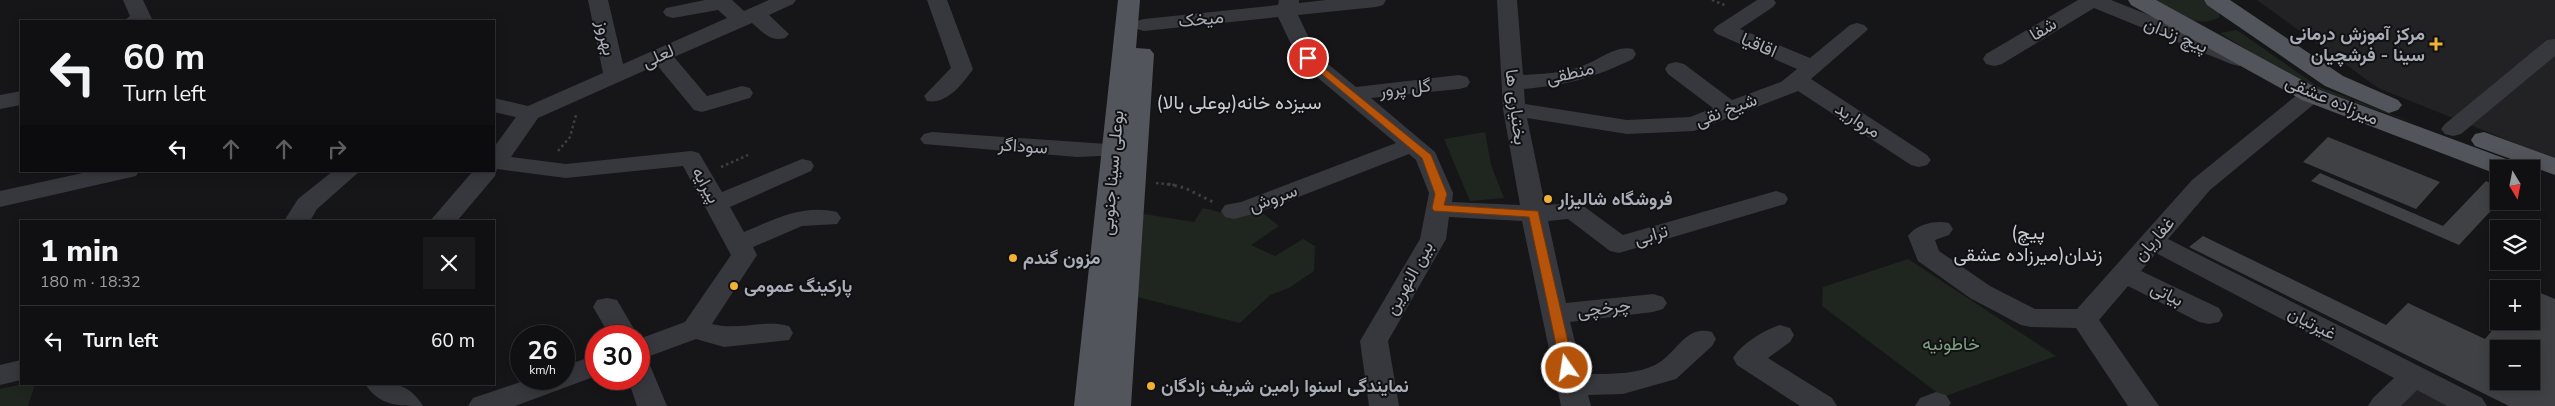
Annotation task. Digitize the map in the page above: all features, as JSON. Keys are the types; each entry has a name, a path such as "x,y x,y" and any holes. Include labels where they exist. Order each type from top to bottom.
{"main road":[{"name":"بوعلی سینا جنوبی","path":"1090,406 1129,0"},
{"name":"بوعلی سینا جنوبی","path":"1115,406 1146,0"},
{"name":"میرزاده عشقی","path":"2139,0 2311,95 2490,162"},
{"name":"میرزاده عشقی","path":"2224,7 2334,81 2368,97 2555,167"},
{"path":"2183,24 2216,29 2233,24 2224,7"},
{"path":"2540,181 2555,186"}],"street":[{"path":"133,0 142,19 138,20"},
{"name":"بهروز","path":"598,0 614,75"},
{"name":"لعلی","path":"530,113 786,0"},
{"path":"935,96 962,69 937,0"},
{"name":"بختیاری ها","path":"1507,0 1514,109 1534,214 1573,396"},
{"name":"شفا","path":"1994,58 2093,0"},
{"name":"پیچ زندان","path":"2093,0 2181,37 2260,67"},
{"name":"میخک","path":"1144,25 1289,5 1376,1"},
{"path":"673,12 722,3 778,34"},
{"name":"اقاقیا","path":"1766,3 1724,30 1804,74"},
{"name":"بین النهرین","path":"1289,5 1288,16 1308,58 1427,157 1441,194 1433,239 1374,342 1384,406"},
{"name":"شیخ نقی","path":"1514,109 1627,127 1694,124 1789,87 1858,29"},
{"path":"2453,129 2555,45"},
{"name":"منطقی","path":"1512,83 1557,79 1590,71 1625,54"},
{"path":"661,55 702,105 742,93"},
{"path":"1676,69 1729,109"},
{"name":"مروارید","path":"1804,74 1919,160"},
{"name":"گل پرور","path":"1350,94 1460,82"},
{"name":"غفاریان","path":"2084,319 2201,185 2311,95"},
{"path":"0,102 20,98"},
{"path":"495,105 530,113 495,161"},
{"name":"سوداگر","path":"932,139 1077,150 1114,150"},
{"name":"سروش","path":"1234,211 1248,208 1412,145"},
{"name":"پیرایه","path":"495,165 566,171 691,158 738,244"},
{"path":"716,204 802,166"},
{"path":"0,199 122,172"},
{"path":"298,220 307,204 347,172"},
{"path":"445,220 486,172"},
{"name":"ترابی","path":"1534,214 1574,211 1619,245 1776,199"},
{"path":"1438,208 1534,214"},
{"path":"650,346 695,329 744,255 738,244 798,218 828,218"},
{"path":"1940,229 1921,236 1927,255 1980,292 2031,318 2084,319 2144,406"},
{"name":"غیرتیان","path":"2152,241 2472,406"},
{"name":"بیاتی","path":"2124,273 2209,315"},
{"name":"چرخچی","path":"1555,314 1653,303"},
{"path":"608,307 618,325"},
{"path":"695,329 724,337 779,333"},
{"path":"1780,335 1747,358 1822,406"},
{"path":"1573,396 1666,372 1702,340"},
{"path":"0,375 20,370"},
{"path":"2384,406 2414,376"},
{"path":"381,385 408,406"},
{"path":"482,406 528,390"},
{"path":"646,390 652,406"}],"path":[{"path":"544,168 570,137 582,90"},
{"path":"701,176 748,155"},
{"name":"سروش","path":"1132,184 1168,183 1191,190 1224,208 1234,211"}],"shaded area":[{"name":"مرکز آموزش درمانی سینا - فرشچیان","path":"2257,0 2555,0 2555,159 2378,88"},
{"path":"2415,388 2450,406 2399,406"}],"green space":[{"path":"2151,0 2203,0 2218,11 2220,17 2202,21 2185,18"},
{"path":"2237,30 2317,86 2423,126 2303,84 2220,33"},
{"path":"1485,132 1491,165 1504,198 1470,201 1444,139"},
{"path":"1203,208 1228,214 1260,211 1279,226 1251,245 1275,256 1303,239 1315,246 1314,271 1289,288 1270,295 1240,323 1137,297 1140,218 1144,214 1194,222"},
{"name":"خاطونیه","path":"1908,259 2056,356 1943,397 1822,306 1823,287"},
{"path":"20,385 35,385 28,406 0,406 0,389"}],"building":[{"path":"2328,137 2440,182 2416,209 2303,162"},
{"path":"2320,173 2443,226 2486,181 2490,183 2490,210 2492,210 2459,245 2311,181"},
{"path":"2203,236 2386,325 2408,303 2485,339 2492,330 2540,330 2540,293 2555,299 2555,406 2509,406 2189,247"}],"place":[{"name":"مرکز آموزش درمانی سینا - فرشچیان","path":"2436,44"},
{"name":"فروشگاه شالیزار","path":"1548,199"},
{"name":"مزون گندم","path":"1013,258"},
{"name":"پارکینگ عمومی","path":"734,286"},
{"name":"نمایندگی اسنوا رامین شریف زادگان","path":"1151,386"}],"district":[{"name":"(سیزده خانه(بوعلی بالا","path":"1239,103"},
{"name":"(پیچ زندان(میرزاده عشقی","path":"2028,244"}],"route":[{"path":"1308,58 1427,157 1441,194 1438,208 1534,214 1544,268 1567,368"}]}
